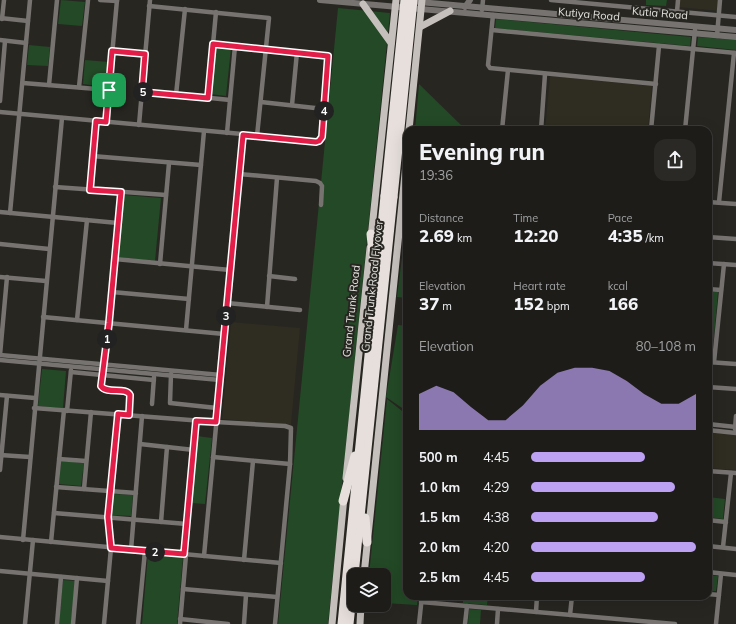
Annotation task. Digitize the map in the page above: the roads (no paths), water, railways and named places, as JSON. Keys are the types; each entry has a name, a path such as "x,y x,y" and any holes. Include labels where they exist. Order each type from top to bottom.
{"highway":[{"name":"Grand Trunk Road Flyover","path":"353,568 364,477 405,0"},
{"name":"Grand Trunk Road Flyover","path":"376,284 389,196 413,0"},
{"path":"371,234 376,284"},
{"name":"Grand Trunk Road","path":"361,436 376,284"},
{"name":"Grand Trunk Road Flyover","path":"353,568 361,436"},
{"path":"343,501 357,445 361,436"},
{"path":"364,477 365,522 368,542"},
{"name":"Grand Trunk Road Flyover","path":"342,624 347,601"},
{"name":"Grand Trunk Road Flyover","path":"349,624 351,612"}],"main road":[{"name":"Grand Trunk Road","path":"332,624 343,501 394,2"},
{"path":"363,4 391,43"},
{"path":"409,126 422,4"},
{"path":"420,27 447,9"},
{"path":"365,568 403,194"},
{"path":"360,624 361,612"}],"street":[{"path":"4,0 1,19 28,21"},
{"path":"10,213 30,0"},
{"path":"49,85 57,0"},
{"path":"79,87 88,0"},
{"path":"100,0 117,1 106,122"},
{"path":"320,0 363,4 394,2"},
{"path":"465,7 470,0"},
{"path":"482,11 483,0"},
{"path":"551,0 580,1 736,17"},
{"path":"677,12 678,0"},
{"path":"717,36 720,0"},
{"name":"Kutia Road","path":"394,2 422,4 447,9 465,7 482,11 736,30"},
{"path":"140,125 150,3 185,9 269,18 257,136"},
{"path":"176,95 185,9"},
{"name":"Kutiya Road","path":"447,9 482,11 493,15 736,37"},
{"path":"208,98 216,12"},
{"path":"493,15 488,67 545,74 656,84"},
{"path":"685,126 695,27"},
{"path":"492,30 735,53 719,202"},
{"path":"0,101 3,40 26,43"},
{"path":"0,112 319,141 322,137 328,56 213,44"},
{"path":"227,133 234,46"},
{"path":"651,126 659,46"},
{"path":"112,51 145,54"},
{"path":"292,105 297,52"},
{"path":"502,126 508,70"},
{"path":"541,126 545,74"},
{"path":"23,83 109,90"},
{"path":"730,90 736,90"},
{"path":"142,92 230,100"},
{"path":"261,102 324,108"},
{"path":"23,540 62,118"},
{"path":"90,190 96,121"},
{"path":"186,330 204,131"},
{"path":"204,556 243,135"},
{"path":"92,156 201,166"},
{"path":"160,264 169,163"},
{"path":"239,174 320,183 322,186 321,205"},
{"path":"267,307 277,178"},
{"path":"55,187 166,195"},
{"path":"121,192 109,323 102,372 102,388 130,393 129,415"},
{"path":"712,202 736,204"},
{"path":"0,212 118,223"},
{"path":"77,320 87,220"},
{"path":"712,237 736,239"},
{"path":"0,244 49,249"},
{"path":"115,259 230,270"},
{"path":"712,263 736,265"},
{"path":"724,264 714,362 736,364"},
{"path":"270,276 295,279"},
{"path":"0,277 46,281"},
{"path":"7,277 2,315 0,355 154,380"},
{"path":"712,289 722,290"},
{"path":"112,292 189,299"},
{"path":"227,303 300,310"},
{"path":"43,317 224,334"},
{"path":"0,360 103,363 171,373 220,377"},
{"path":"51,542 59,459 71,366"},
{"path":"70,372 171,373"},
{"path":"171,373 170,403 218,408"},
{"path":"152,404 154,374"},
{"path":"712,386 736,389"},
{"path":"0,395 35,398"},
{"path":"0,470 6,396"},
{"path":"34,408 196,421 289,426 292,432 290,464 275,624"},
{"path":"84,489 91,412"},
{"path":"104,624 111,548 108,517 118,414"},
{"path":"131,550 142,416"},
{"path":"712,430 735,433 736,416"},
{"path":"196,421 180,622 228,624"},
{"path":"712,424 736,427"},
{"path":"140,444 194,450"},
{"path":"161,522 167,447"},
{"path":"1,455 30,458"},
{"path":"213,457 290,464"},
{"path":"59,459 86,461"},
{"path":"244,560 253,461"},
{"path":"712,471 733,473 724,548"},
{"path":"56,487 136,493"},
{"path":"54,513 187,524"},
{"path":"712,520 726,522"},
{"path":"0,537 131,550 281,562"},
{"path":"24,624 33,540"},
{"path":"712,546 736,549"},
{"path":"138,624 145,551"},
{"path":"0,571 108,581"},
{"path":"712,573 736,575"},
{"path":"716,624 721,574"},
{"path":"57,624 61,577"},
{"path":"73,624 77,578"},
{"path":"183,589 278,597"},
{"path":"712,594 719,595"},
{"path":"244,624 246,595"},
{"path":"536,612 537,600"},
{"path":"570,615 572,600"},
{"path":"418,624 421,602 674,624"},
{"path":"465,624 467,606"},
{"path":"497,624 498,609"}]}
